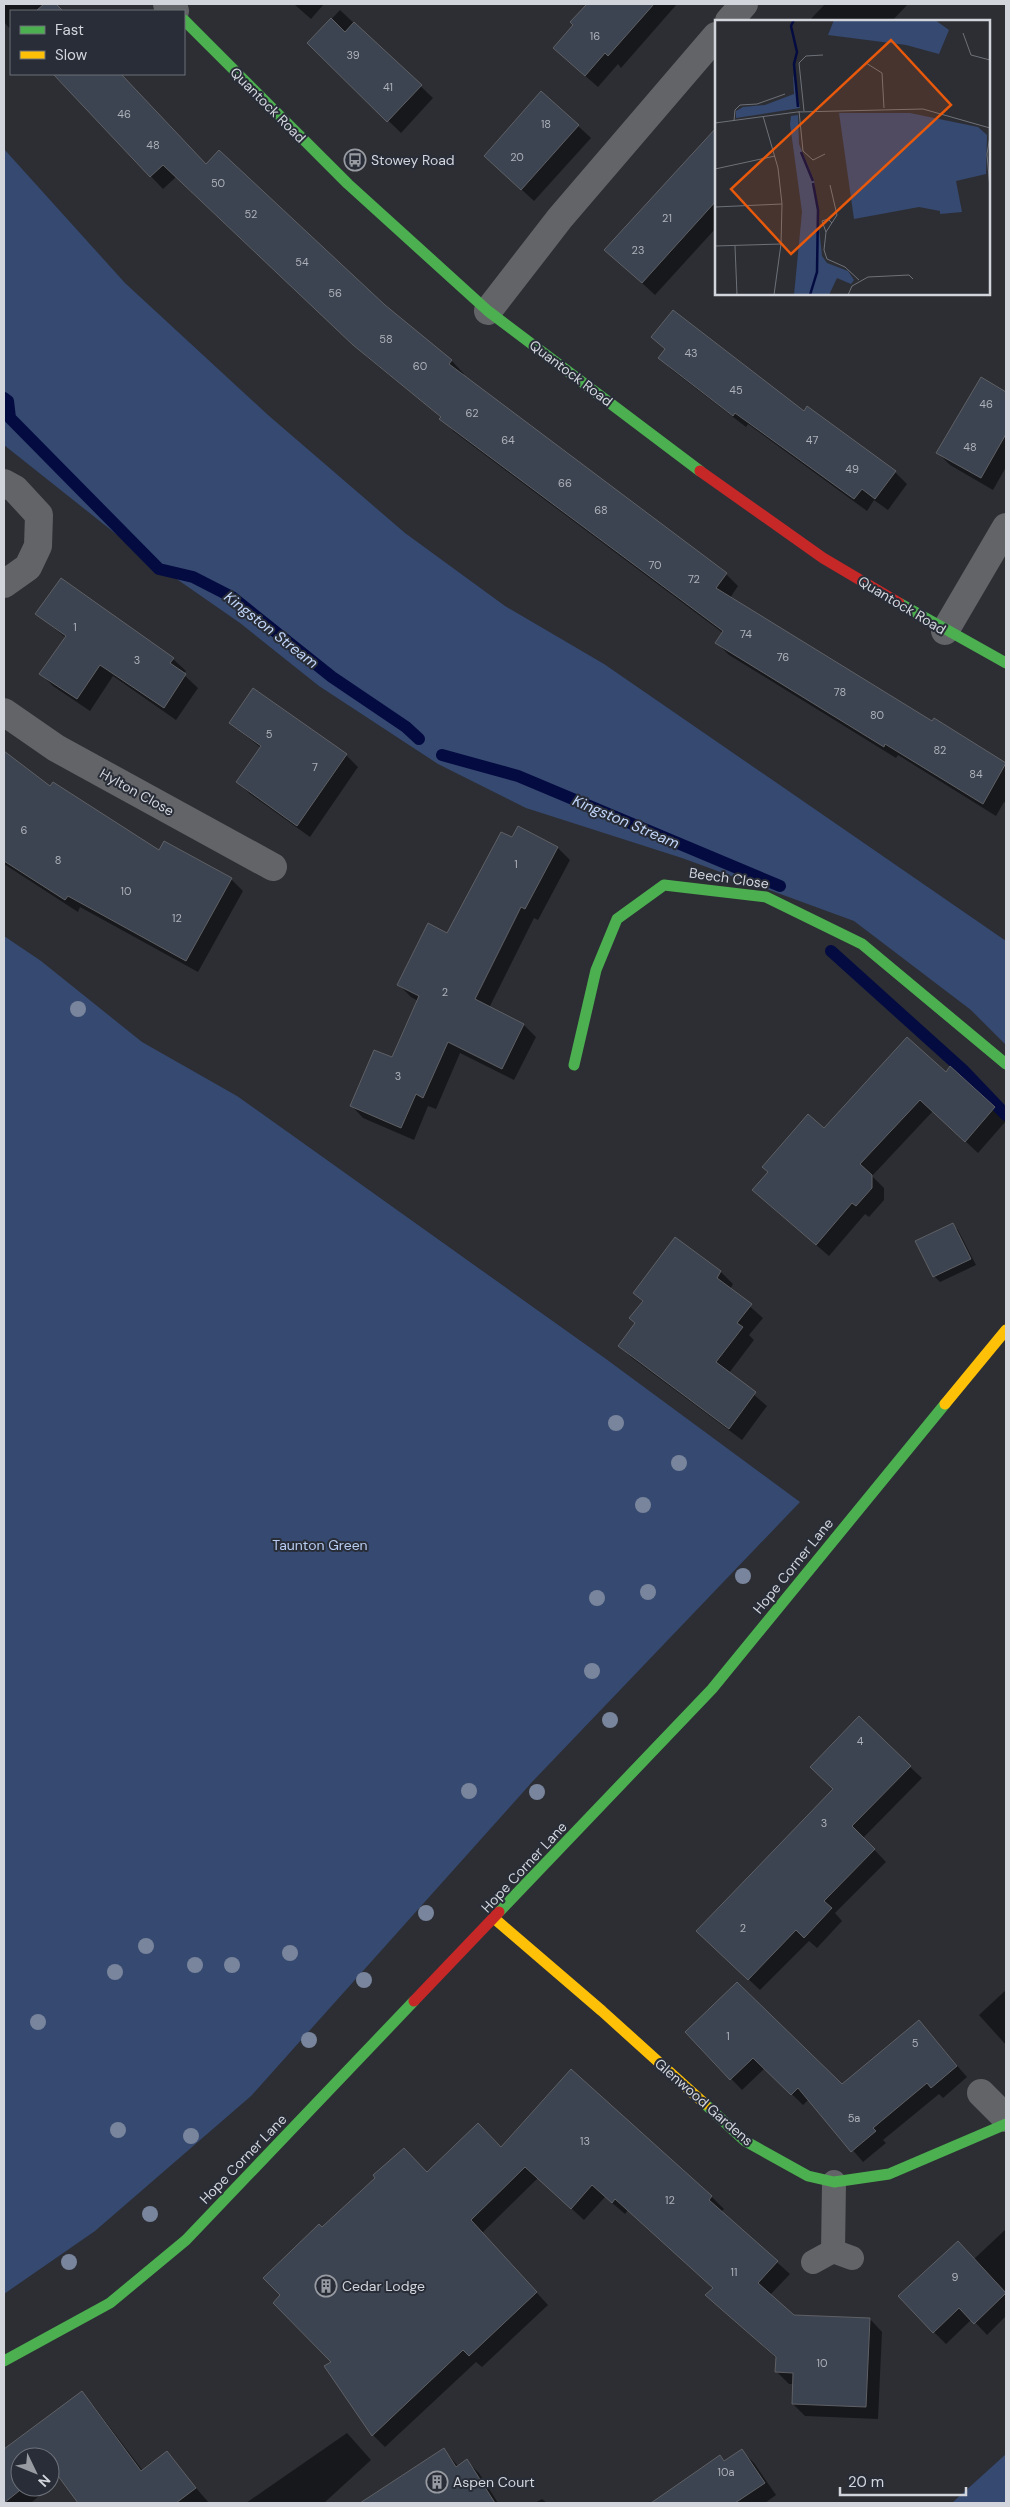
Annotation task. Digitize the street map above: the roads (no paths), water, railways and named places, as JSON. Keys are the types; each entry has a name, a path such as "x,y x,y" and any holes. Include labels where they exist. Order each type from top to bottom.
{"street":[{"path":"730,20 744,4"},
{"name":"Quantock Road","path":"185,21 348,184 488,311 730,494 823,558 945,631 1006,664"},
{"path":"488,311 560,218 715,37"},
{"path":"4,483 15,489 39,515 38,546 28,567 4,584"},
{"path":"945,631 1006,527"},
{"name":"Hylton Close","path":"4,712 56,748 273,867"},
{"name":"Beech Close","path":"574,1065 596,970 617,919 664,885 766,896 862,944 982,1042 1006,1064"},
{"name":"Hope Corner Lane","path":"4,2361 110,2302 186,2240 712,1689 1006,1330"},
{"name":"Glenwood Gardens","path":"494,1919 602,2011 745,2141 808,2176 834,2182 889,2174 1006,2124"},
{"path":"981,2093 1006,2118"}],"lane":[{"path":"833,2257 834,2182"}],"waterway":[{"name":"Kingston Stream","path":"4,398 8,401 10,418 159,569 193,577 232,597 332,677 406,727 419,739"},
{"name":"Kingston Stream","path":"442,755 518,776 780,886"},
{"name":"Kingston Stream","path":"831,951 963,1070 1006,1115"}],"place":[{"name":"Stowey Road","path":"355,160"},
{"name":"Cedar Lodge","path":"326,2286"},
{"name":"Aspen Court","path":"437,2482"}],"park label":[{"name":"Taunton Green","path":"320,1545"}]}
